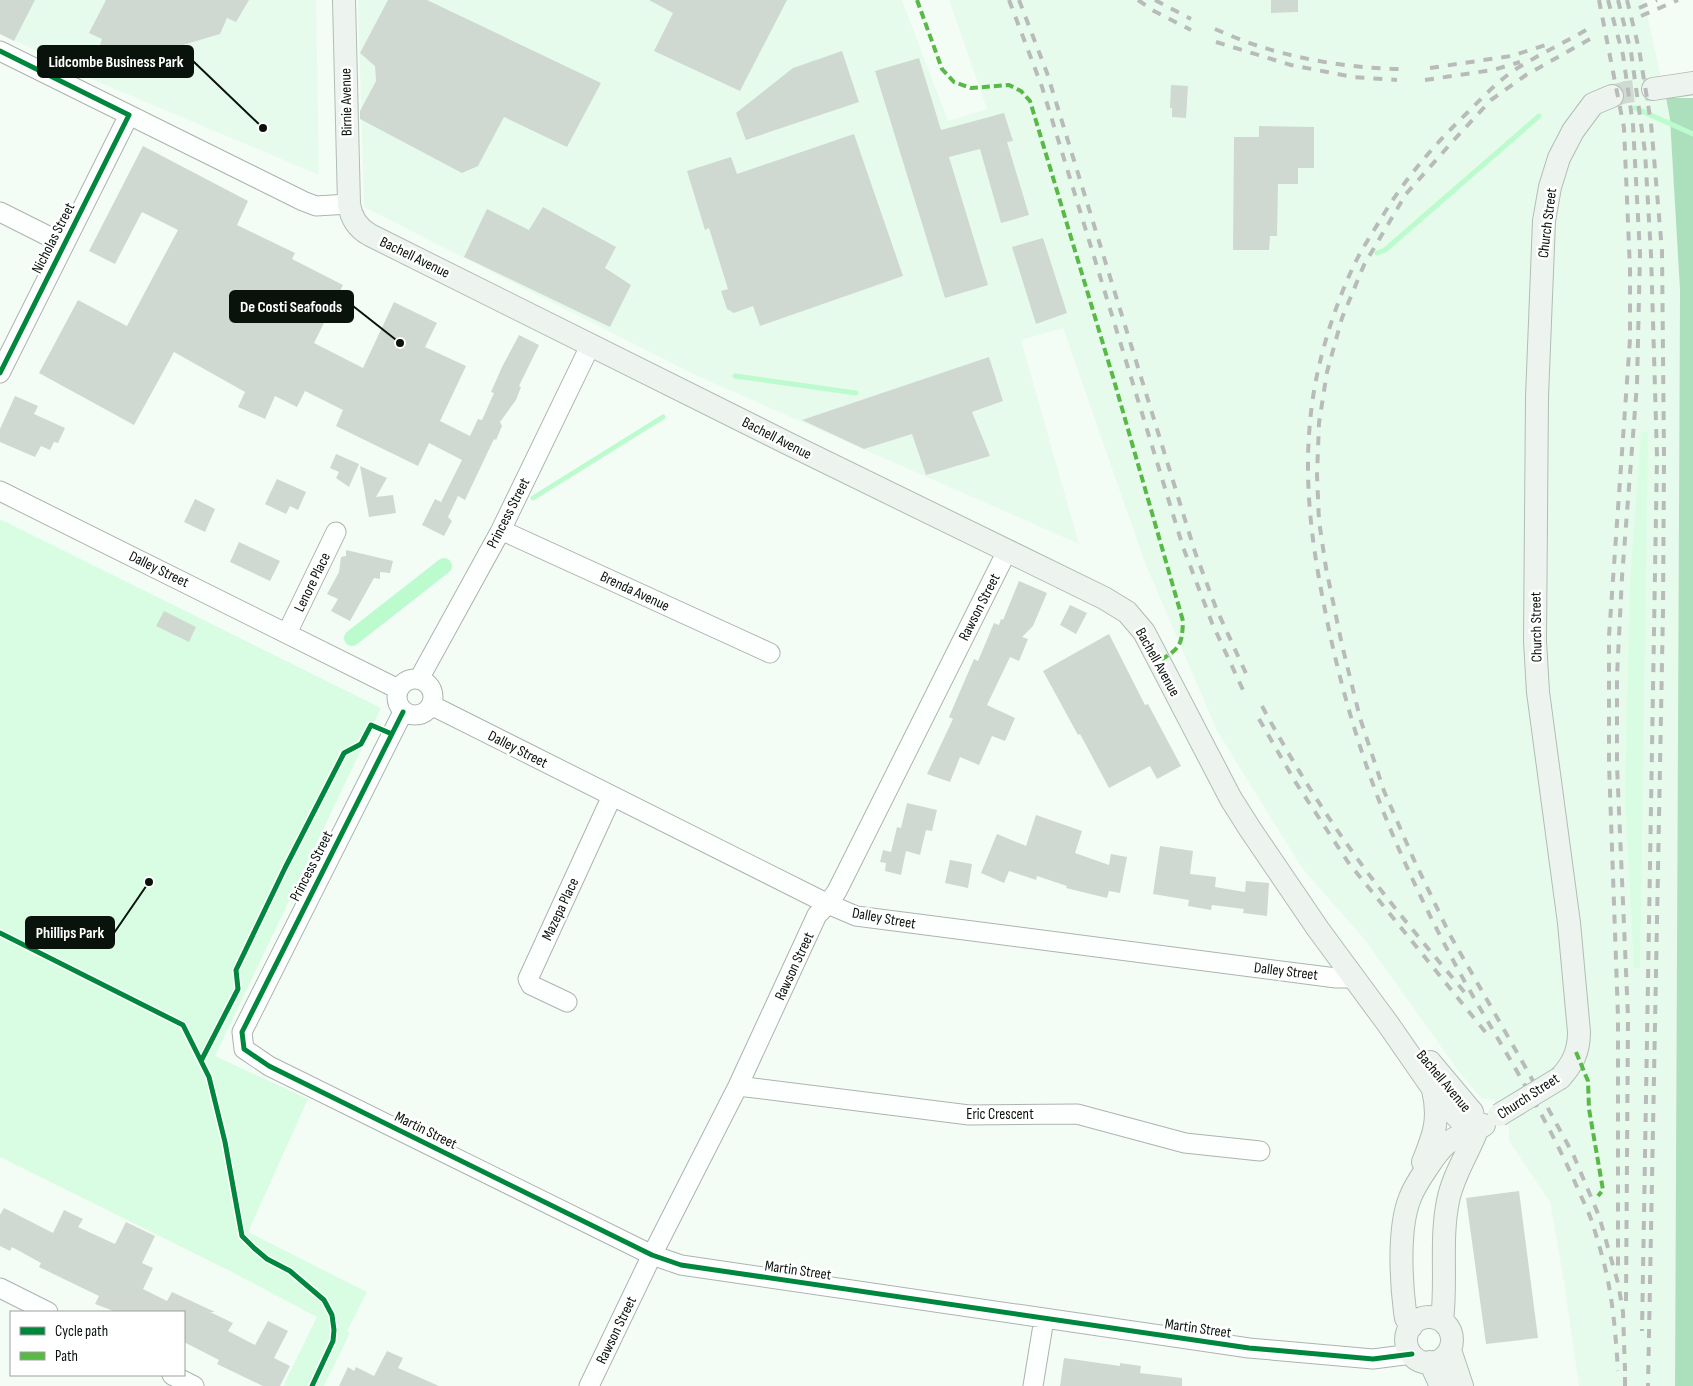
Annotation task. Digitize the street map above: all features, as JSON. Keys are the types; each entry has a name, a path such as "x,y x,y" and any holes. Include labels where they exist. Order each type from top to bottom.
{"main road":[{"name":"Birnie Avenue","path":"344,0 349,204"},
{"path":"1653,89 1693,83"},
{"name":"Church Street","path":"1411,1326 1406,1318 1404,1307 1402,1242 1404,1217 1410,1197 1425,1171 1442,1147 1461,1134 1478,1130 1560,1078 1576,1055 1579,1044 1570,931 1538,692 1535,641 1537,397 1544,221 1550,186 1559,158 1573,131 1593,104 1612,96"},
{"name":"Bachell Avenue","path":"349,204 353,220 365,232 1116,604 1127,612 1144,632 1231,799 1250,829 1433,1090 1461,1121 1478,1130"},
{"name":"Bachell Avenue","path":"1388,1024 1426,1058 1472,1112 1478,1130"},
{"path":"1410,1197 1435,1130 1437,1111 1433,1090"},
{"path":"1442,1321 1447,1204 1453,1180 1478,1130"},
{"path":"1441,1386 1407,1340 1411,1326 1425,1317 1436,1318 1442,1321 1450,1332 1452,1338 1450,1350 1462,1386"},
{"path":"1421,1358 1443,1358 1450,1350"}],"street":[{"path":"0,51 303,201 316,206 349,204"},
{"name":"Nicholas Street","path":"0,373 129,115"},
{"path":"0,212 64,244"},
{"name":"Princess Street","path":"419,679 500,530 591,344"},
{"name":"Dalley Street","path":"0,490 398,688"},
{"name":"Brenda Avenue","path":"500,530 770,653"},
{"name":"Lenore Place","path":"287,633 336,532"},
{"name":"Rawson Street","path":"589,1386 652,1255 738,1086 817,914 828,904 837,891 1007,551"},
{"path":"419,679 428,685 432,690 433,700 428,710 418,715 403,712 396,701 398,688 407,680 419,679"},
{"name":"Dalley Street","path":"431,705 828,904 856,916 1336,978 1353,978"},
{"name":"Princess Street","path":"242,1032 403,712"},
{"name":"Mazepa Place","path":"567,1002 531,985 528,979 612,796"},
{"name":"Martin Street","path":"242,1032 244,1049 269,1066 652,1255 681,1265 1249,1348 1373,1359 1421,1358"},
{"name":"Eric Crescent","path":"738,1086 969,1115 1077,1114 1184,1143 1260,1151"},
{"path":"0,1288 46,1311"},
{"path":"1033,1386 1044,1319"},
{"path":"174,1376 194,1386"}],"shaded area":[{"path":"0,0 316,0 319,175 96,81 0,33"},
{"path":"358,0 902,0 948,121 987,109 949,0 1644,0 1670,119 1680,290 1675,1386 1579,1386 1550,1202 1509,1141 1509,1126 1494,1101 1481,1098 1459,1072 1364,939 1302,868 1217,731 1145,563 1063,328 1021,340 1079,544 693,374 364,207"}],"green space":[{"path":"1666,98 1693,98 1693,1386 1675,1386 1680,290 1670,119"},
{"path":"1641,432 1648,432 1640,968 1634,968 1625,795 1630,583"},
{"path":"0,519 381,708 215,1056 308,1099 248,1232 367,1292 347,1331 350,1333 324,1386 283,1386 317,1317 228,1270 0,1157"}],"building":[{"path":"0,0 35,0 14,41 0,34"},
{"path":"106,0 249,0 236,22 227,18 220,34 139,58 126,55 119,63 97,54 102,39 89,33"},
{"path":"388,0 427,0 601,83 567,147 504,117 478,166 462,173 360,119 360,111 376,81 375,66 360,53"},
{"path":"649,0 787,0 740,91 654,51 673,13"},
{"path":"1271,0 1298,0 1298,12 1271,13"},
{"path":"842,51 859,102 746,140 736,113 793,68"},
{"path":"919,58 941,130 1004,113 1013,141 1007,142 1029,215 1001,223 980,149 949,157 988,285 945,298 875,71"},
{"path":"1171,85 1188,86 1186,118 1172,117 1172,108 1170,108"},
{"path":"1259,126 1314,127 1314,168 1298,168 1298,184 1278,184 1277,236 1270,236 1269,250 1233,250 1234,137 1259,137"},
{"path":"854,134 903,276 760,326 753,306 734,313 727,309 721,291 728,289 709,228 705,230 687,171 731,157 737,174"},
{"path":"143,146 248,201 237,225 295,253 292,259 343,285 314,343 363,368 394,302 437,323 425,347 466,366 440,421 470,436 478,419 482,420 494,393 491,392 519,335 539,345 519,386 521,387 516,400 500,422 502,426 496,440 494,439 465,500 458,496 448,517 452,521 444,536 422,525 435,499 441,502 462,460 429,443 418,466 336,426 343,410 305,391 297,407 275,396 265,419 238,407 245,392 174,352 134,425 39,373 78,300 127,326 178,230 142,212 115,264 89,251"},
{"path":"543,207 616,247 605,268 631,285 610,327 464,257 487,209 529,230"},
{"path":"1043,238 1067,313 1036,324 1012,247"},
{"path":"989,357 1003,401 972,412 990,456 926,475 912,434 864,449 802,420"},
{"path":"15,396 38,406 34,414 65,428 58,443 54,442 50,450 41,446 35,457 0,442 0,429"},
{"path":"336,454 359,464 349,487 336,478 339,472 330,468"},
{"path":"360,466 387,478 376,497 393,495 396,513 369,517"},
{"path":"277,479 306,492 298,510 290,506 286,514 265,504"},
{"path":"195,499 215,509 205,532 184,522"},
{"path":"239,542 280,561 270,581 230,562"},
{"path":"346,550 393,561 390,573 380,572 380,579 374,578 350,621 331,611 338,599 327,594 339,572 341,557 346,556"},
{"path":"1019,581 1047,593 1033,626 1022,637 1028,639 1019,661 1010,657 987,705 1015,718 1005,741 992,736 979,765 960,757 950,782 927,774 953,719 949,717 974,659 978,661 994,623 999,625 1001,619 1003,620"},
{"path":"1070,605 1087,613 1076,634 1060,625"},
{"path":"164,611 196,627 189,642 156,626"},
{"path":"1109,634 1145,705 1148,704 1181,766 1157,779 1150,766 1109,788 1043,671"},
{"path":"907,803 937,810 932,831 926,830 920,855 906,851 901,875 885,871 886,863 880,862 883,850 891,852 897,827 901,828"},
{"path":"1036,815 1082,831 1075,853 1109,865 1111,854 1127,857 1120,893 1109,891 1107,898 1066,888 1067,886 1037,876 1036,880 1009,871 1004,883 981,873 997,834 1026,846"},
{"path":"1160,846 1193,851 1190,874 1216,877 1215,887 1245,892 1246,881 1269,883 1267,916 1243,913 1244,909 1212,905 1211,910 1188,906 1189,900 1153,894"},
{"path":"950,860 972,864 968,888 945,883"},
{"path":"1519,1191 1538,1338 1486,1344 1466,1198"},
{"path":"4,1208 53,1233 64,1210 83,1219 78,1227 115,1244 126,1222 155,1236 142,1263 153,1268 143,1289 167,1301 172,1292 215,1312 210,1312 233,1323 228,1331 255,1345 268,1321 288,1331 274,1358 290,1366 280,1386 263,1386 217,1364 219,1360 185,1343 185,1311 113,1311 95,1304 99,1296 39,1267 41,1263 12,1247 10,1251 0,1246 0,1215"},
{"path":"387,1351 403,1358 398,1368 439,1386 339,1386 348,1367 354,1371 356,1367 374,1376"},
{"path":"1064,1358 1120,1366 1120,1363 1141,1366 1140,1373 1182,1378 1182,1386 1060,1386"}],"waterway":[{"path":"1635,108 1693,134"},
{"path":"1377,253 1385,250 1539,116"},
{"path":"735,376 856,393"},
{"path":"533,498 663,417"},
{"path":"352,638 444,566"}],"tunnel":[{"path":"1612,96 1626,92 1653,89"}],"railway":[{"path":"1009,0 1042,87 1183,547 1212,623 1243,690"},
{"path":"1019,0 1047,73 1195,552 1216,608 1249,680"},
{"path":"1138,0 1154,11 1191,30"},
{"path":"1155,0 1191,19"},
{"path":"1599,0 1624,128 1630,270 1630,339 1609,636 1609,764 1618,1016 1618,1269"},
{"path":"1608,0 1623,55 1633,125 1640,254 1637,384 1622,577 1617,676 1617,765 1628,1017 1626,1301"},
{"path":"1618,0 1631,52 1645,152 1651,254 1657,456 1642,1331"},
{"path":"1627,0 1639,49 1651,123 1662,251 1663,611 1648,1386"},
{"path":"1639,8 1657,0"},
{"path":"1641,16 1678,0"},
{"path":"1215,29 1252,44 1298,57 1351,66 1402,69"},
{"path":"1586,30 1522,66 1495,86 1433,149 1391,202 1355,263 1325,342 1312,403 1308,469 1310,514 1324,605 1347,704 1368,770 1392,834 1434,924 1546,1123 1589,1213 1608,1281 1618,1371"},
{"path":"1590,39 1526,75 1491,100 1406,194 1364,265 1342,318 1327,372 1319,423 1317,475 1319,521 1326,568 1342,645 1360,718 1384,791 1450,935 1573,1154 1599,1216 1618,1283 1623,1312 1625,1371"},
{"path":"1216,42 1291,65 1353,77 1397,80"},
{"path":"1430,68 1511,56 1552,43"},
{"path":"1425,80 1493,70 1520,62"},
{"path":"1262,706 1306,782 1341,836 1395,908 1466,994"},
{"path":"1259,719 1296,783 1348,862 1491,1039"},
{"path":"1625,1366 1625,1386"}],"marked path":[{"path":"917,0 942,69 954,82 971,88 1009,85 1021,91 1030,101 1113,377 1183,621 1181,641 1176,649 1159,661"},
{"path":"1576,1052 1588,1081 1589,1109 1603,1190 1598,1196"}],"cycle path":[{"path":"0,51 129,115 0,373"},
{"path":"403,712 242,1032 244,1049 269,1066 652,1255 681,1265 1249,1348 1373,1359 1412,1354"},
{"path":"201,1061 238,989 236,970 285,868 344,753 361,744 371,725 392,734"},
{"path":"0,933 183,1025 209,1077 225,1142 242,1236 267,1259 290,1271 324,1300 332,1315 333,1341 312,1386"}],"place":[{"name":"Lidcombe Business Park","path":"263,128"},
{"name":"De Costi Seafoods","path":"400,343"},
{"name":"Phillips Park","path":"149,882"}]}
